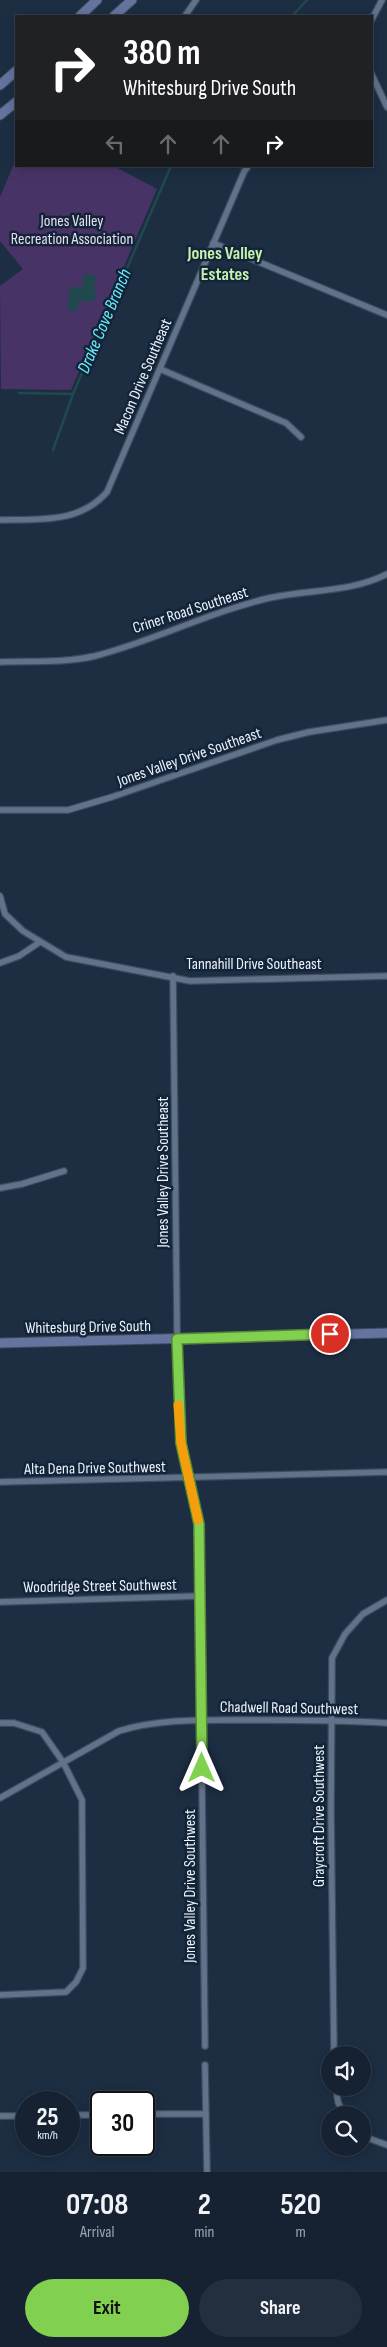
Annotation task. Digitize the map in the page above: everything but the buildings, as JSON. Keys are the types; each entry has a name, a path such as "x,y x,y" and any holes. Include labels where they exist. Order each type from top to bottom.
{"main road":[{"path":"81,15 97,0"},
{"path":"115,15 132,0"},
{"path":"0,84 15,72"},
{"path":"0,115 15,103"},
{"name":"Whitesburg Drive South","path":"0,1343 387,1333"}],"street":[{"path":"186,15 196,0"},
{"path":"373,17 382,0"},
{"path":"373,83 387,107"},
{"name":"Macon Drive Southeast","path":"0,520 64,518 92,506 107,492 212,243 247,167"},
{"path":"212,243 387,315"},
{"path":"160,369 286,423 301,437"},
{"name":"Criner Road Southeast","path":"0,662 71,660 96,656 236,606 271,598 369,583 387,574"},
{"name":"Jones Valley Drive Southeast","path":"0,810 68,810 112,797 277,740 309,732 387,720"},
{"name":"Tannahill Drive Southeast","path":"0,896 5,914 23,931 66,957 136,972 173,976 190,981 387,976"},
{"path":"0,964 19,956 40,942"},
{"name":"Jones Valley Drive Southeast","path":"173,976 177,1339"},
{"path":"0,1188 40,1179 64,1170"},
{"name":"Jones Valley Drive Southwest","path":"177,1339 181,1443 199,1524 205,2046"},
{"path":"190,1478 387,1472"},
{"name":"Alta Dena Drive Southwest","path":"0,1482 190,1478"},
{"name":"Woodridge Street Southwest","path":"0,1602 200,1596"},
{"name":"Graycroft Drive Southwest","path":"334,2046 332,1658 345,1634 363,1614 387,1600"},
{"name":"Chadwell Road Southwest","path":"0,1798 119,1731 140,1724 202,1720 332,1720 387,1723"},
{"path":"0,1723 14,1723 42,1732 63,1762 82,1800 83,1968 76,1982 66,1992 0,1995"},
{"path":"205,2065 207,2172"},
{"path":"155,2114 206,2114"},
{"path":"0,2116 15,2116"},
{"path":"371,2139 387,2145"}],"green space":[{"name":"Jones Valley Recreation Association","path":"15,161 15,167 116,167 157,189 71,390 1,389 0,286 23,269 0,241 0,197"}],"shaded area":[{"path":"95,274 95,301 78,301 78,310 68,311 69,287 83,287 83,275"}],"waterway":[{"name":"Drake Cove Branch","path":"293,15 307,0"},
{"name":"Drake Cove Branch","path":"53,450 73,394 171,167"},
{"path":"19,393 73,394"}],"slow traffic":[{"path":"178,1405 181,1443 198,1520"}],"district":[{"name":"Jones Valley Estates","path":"225,263"}],"route":[{"path":"202,1768 199,1524 181,1443 178,1410 177,1339 330,1334"}]}
